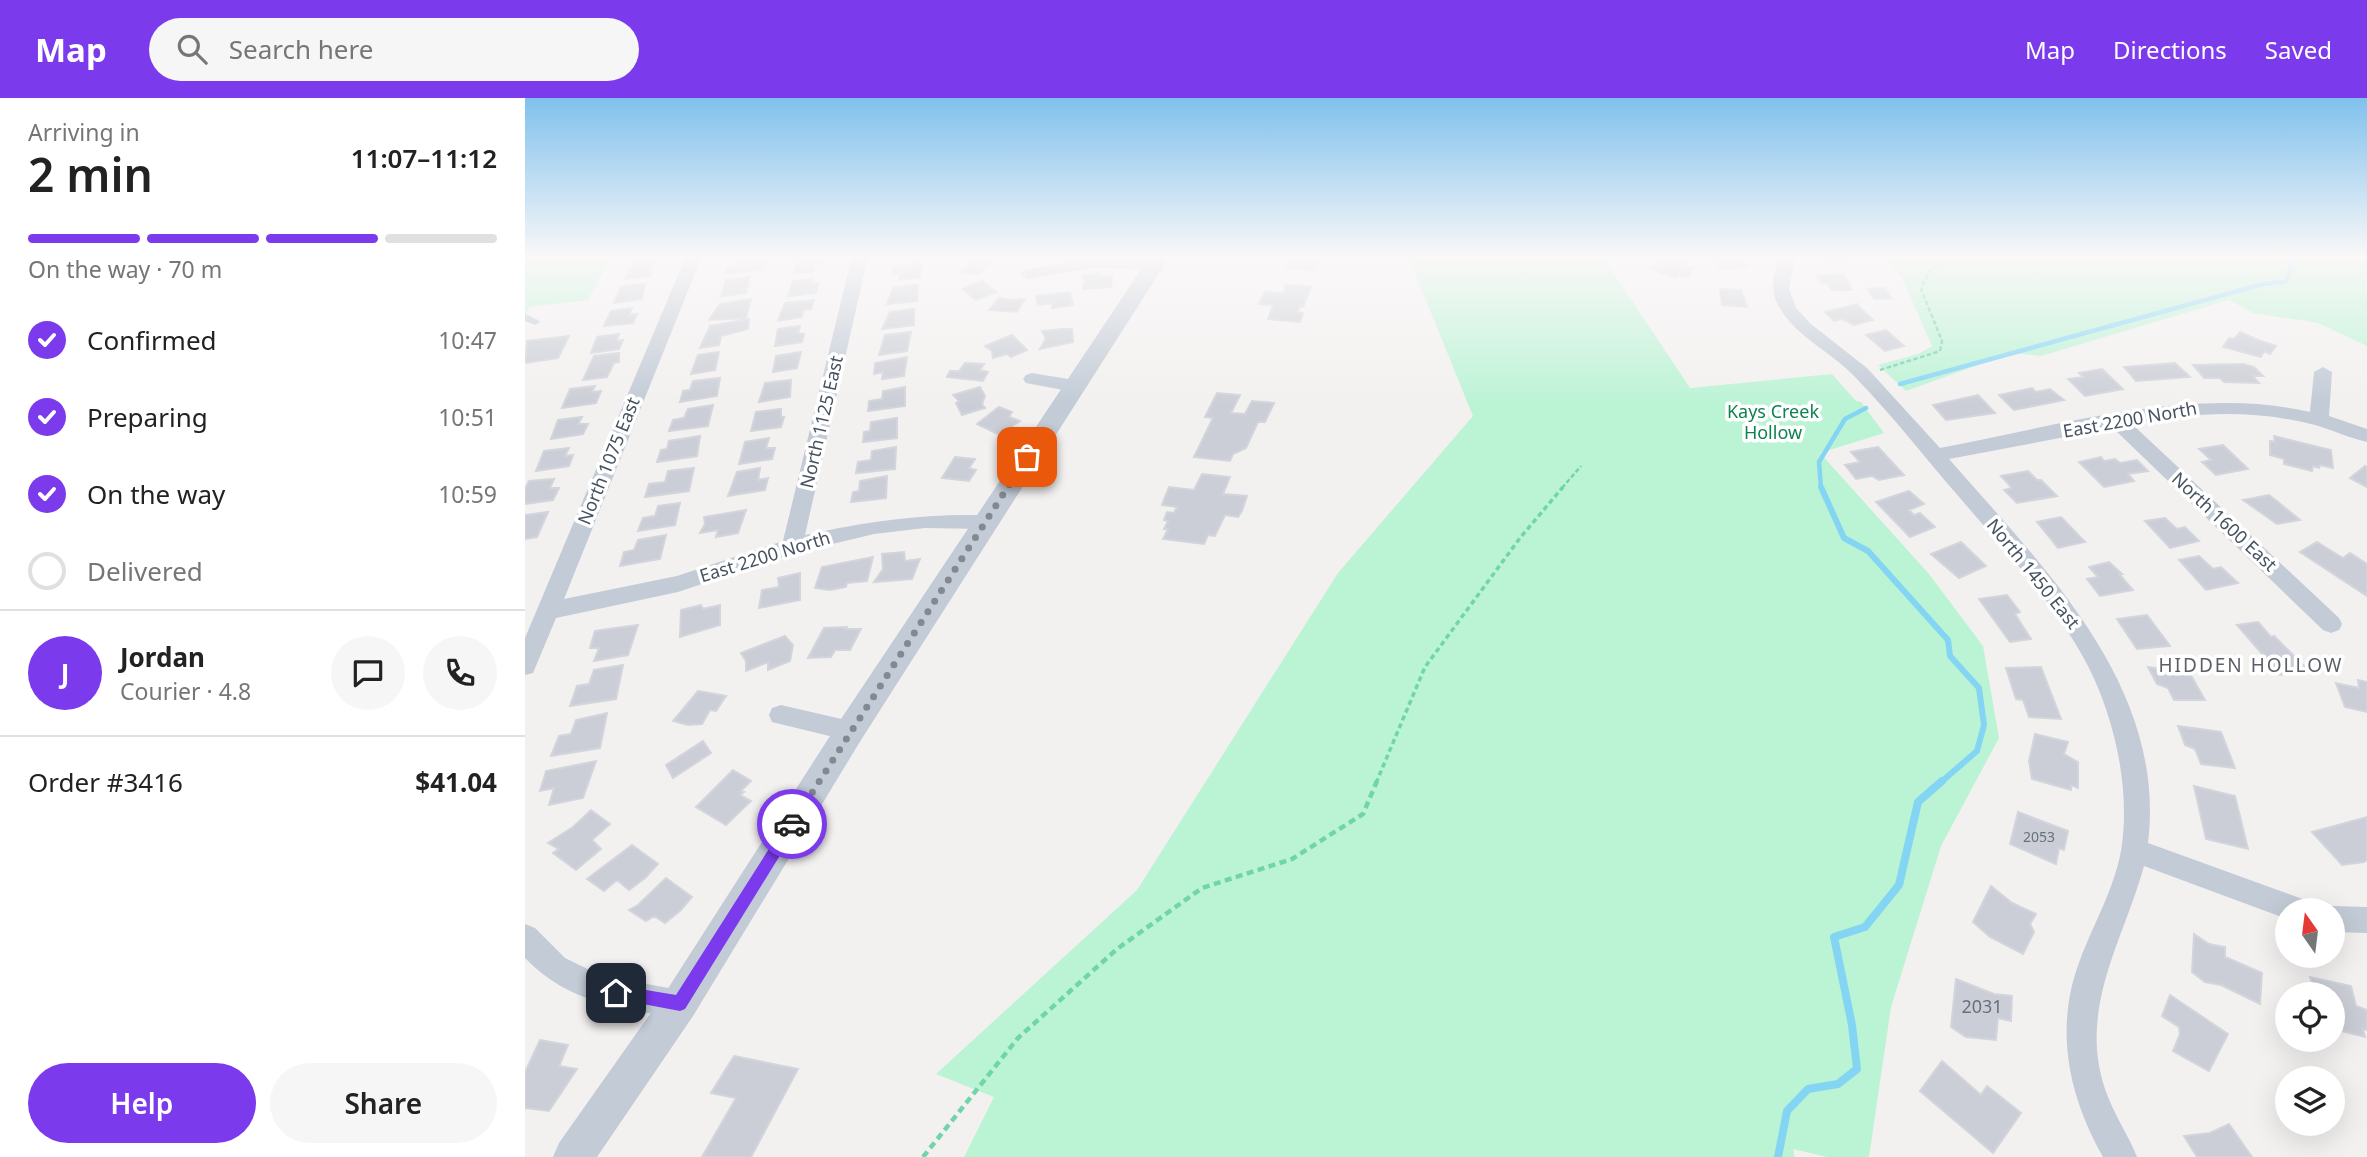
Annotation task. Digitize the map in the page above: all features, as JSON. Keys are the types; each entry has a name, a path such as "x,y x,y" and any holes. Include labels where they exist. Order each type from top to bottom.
{"street":[{"name":"North 1075 East","path":"525,667 674,305"},
{"name":"North 1125 East","path":"792,546 848,305"},
{"path":"573,1157 680,1003 850,731 1127,305"},
{"name":"North 1450 East","path":"1787,305 1814,336 1860,370 2047,585 2099,664 2119,716 2131,770 2137,815 2134,850 2119,906 2093,962 2079,1014 2082,1071 2103,1129 2121,1157"},
{"path":"2319,420 2323,372"},
{"path":"1032,379 1074,386"},
{"name":"East 2200 North","path":"1934,456 2179,409 2237,406 2319,420 2367,436"},
{"name":"North 1600 East","path":"2117,421 2331,624"},
{"name":"East 2200 North","path":"548,611 678,584 792,546 874,527 925,521 985,523"},
{"path":"781,715 850,731"},
{"path":"2134,850 2275,902"},
{"path":"2345,919 2367,920"},
{"path":"525,938 555,968 599,990 680,1003"}],"lane":[{"path":"525,317 535,322"}],"path":[{"path":"1879,370 1940,351 1942,341 1928,305"},
{"path":"923,1157 1019,1038 1117,949 1202,888 1292,859 1363,814 1426,667 1520,538 1581,466"}],"green space":[{"path":"525,305 542,305 529,307 525,314"},
{"name":"Kays Creek Hollow","path":"1428,305 1635,305 1690,388 1832,374 1856,401 1861,402 1884,433 1820,453 1929,574 1983,646 1999,738 1941,846 1891,1007 1869,1157 1827,1157 1793,1149 1795,1157 964,1157 994,1097 936,1074 1137,890 1338,573 1473,416"},
{"path":"1914,305 2211,305 2041,356 2011,353 1906,391 1878,365 1918,354 1932,346"},
{"path":"2239,305 2367,305 2367,346 2318,323 2253,313"}],"building":[{"path":"719,305 749,305 746,318 709,320"},
{"path":"784,305 812,305 811,309 803,310 802,317 778,321"},
{"path":"993,305 1021,305 1017,312 989,310"},
{"path":"1273,305 1304,305 1300,306 1297,312 1303,313 1300,322 1268,319"},
{"path":"1858,305 1873,320 1854,325 1842,319 1834,321 1825,312"},
{"path":"632,308 629,315 637,314 633,323 604,326 611,311"},
{"path":"914,309 914,325 882,329 890,312"},
{"path":"749,319 748,329 721,336 719,345 700,348 710,326"},
{"path":"800,326 798,333 804,334 802,342 775,346 778,329"},
{"path":"1072,329 1073,342 1040,349 1046,338 1042,331"},
{"path":"1886,330 1904,346 1885,351 1866,335"},
{"path":"911,332 907,351 879,355 885,335"},
{"path":"2240,332 2276,346 2270,354 2264,351 2261,357 2223,347 2229,338 2234,339"},
{"path":"619,334 616,341 623,340 619,349 591,353 597,337"},
{"path":"1012,335 1027,350 1011,357 1007,354 993,358 992,351 985,346"},
{"path":"569,336 558,358 525,363 527,341"},
{"path":"719,352 715,370 691,374 698,355"},
{"path":"801,352 797,368 773,372 776,356"},
{"path":"619,353 619,362 614,363 607,377 583,380 594,356"},
{"path":"907,357 904,376 882,379 883,372 874,374 875,363"},
{"path":"965,363 984,364 980,370 988,372 983,381 947,377 950,371 959,371"},
{"path":"2175,363 2190,377 2136,381 2124,367"},
{"path":"2243,364 2254,367 2263,376 2253,376 2259,383 2224,382 2220,378 2204,378 2193,365"},
{"path":"2102,369 2123,389 2085,396 2068,379 2083,377 2079,373"},
{"path":"720,378 717,396 680,402 683,391 690,390 693,381"},
{"path":"791,380 790,397 759,402 765,383"},
{"path":"595,386 592,392 601,391 596,403 562,408 570,389"},
{"path":"905,387 905,406 868,411 869,401 882,399 883,391"},
{"path":"980,387 985,396 982,404 985,408 962,415 956,403 959,401 953,395"},
{"path":"2032,388 2036,392 2050,389 2064,400 2014,410 1999,395"},
{"path":"1217,393 1240,395 1231,413 1245,414 1252,401 1274,403 1265,422 1258,422 1246,448 1233,454 1230,461 1194,457 1213,418 1205,417"},
{"path":"1978,395 1995,413 1946,420 1933,405"},
{"path":"713,405 708,426 669,431 673,420 684,418 688,409"},
{"path":"999,407 1012,412 1009,417 1020,421 1000,435 977,424"},
{"path":"781,409 781,417 784,417 781,427 751,431 756,412"},
{"path":"582,417 578,424 588,424 583,434 551,439 558,420"},
{"path":"897,418 897,438 863,442 864,432 870,431 871,422"},
{"path":"700,436 697,456 657,462 661,450 667,449 669,441"},
{"path":"2274,436 2331,450 2333,468 2313,466 2312,471 2284,464 2284,459 2270,455 2270,441 2275,442"},
{"path":"769,438 766,448 775,448 772,459 739,464 745,442"},
{"path":"2223,445 2248,469 2216,475 2202,462 2211,460 2199,449"},
{"path":"896,447 895,469 856,473 858,462 871,460 872,451"},
{"path":"1878,447 1904,475 1879,480 1872,476 1856,479 1845,465 1860,462 1851,452"},
{"path":"569,448 565,456 573,455 569,466 536,471 544,451"},
{"path":"955,457 975,459 969,468 976,470 969,481 942,478"},
{"path":"2101,457 2104,461 2115,459 2120,463 2137,460 2148,471 2128,474 2134,481 2104,487 2079,462"},
{"path":"2367,467 2367,487 2350,478"},
{"path":"694,468 689,491 645,497 649,484 665,482 668,471"},
{"path":"760,468 758,480 768,478 765,490 728,496 737,472"},
{"path":"2028,471 2057,496 2017,503 2004,490 2012,488 2001,476"},
{"path":"1202,474 1230,477 1223,494 1247,496 1242,511 1238,517 1225,515 1215,536 1208,535 1204,544 1163,539 1168,529 1164,529 1168,521 1164,520 1167,512 1174,513 1177,507 1162,505 1169,487 1194,490"},
{"path":"887,476 886,498 851,502 853,492 859,491 860,481"},
{"path":"554,479 550,488 559,488 553,500 525,504 525,489 529,481"},
{"path":"1909,491 1924,504 1909,510 1914,515 1920,513 1935,527 1910,537 1876,502"},
{"path":"2269,495 2300,520 2277,524 2243,500"},
{"path":"680,503 675,525 638,531 643,518 655,516 658,506"},
{"path":"746,510 738,533 716,537 718,530 700,533 705,524 704,517"},
{"path":"548,512 537,537 525,539 525,515"},
{"path":"2061,517 2085,542 2058,548 2037,522"},
{"path":"2165,518 2177,529 2185,527 2199,541 2170,548 2145,521"},
{"path":"666,535 660,559 620,566 624,552 634,550 638,540"},
{"path":"1961,542 1986,566 1959,578 1931,554"},
{"path":"2317,542 2343,558 2350,553 2367,564 2367,596 2300,552"},
{"path":"904,552 905,561 920,559 912,579 874,582 883,569 882,554"},
{"path":"2199,556 2213,569 2221,567 2238,583 2206,590 2179,560"},
{"path":"873,557 867,581 847,583 846,587 830,590 815,588 822,567"},
{"path":"2109,562 2133,590 2100,596 2087,579 2098,577 2089,567"},
{"path":"800,573 800,600 759,608 762,590 779,587 778,578"},
{"path":"2007,595 2020,612 2015,614 2031,639 2010,642 1979,599"},
{"path":"701,605 703,609 720,605 720,625 680,637 681,610"},
{"path":"2147,615 2170,646 2137,649 2117,619"},
{"path":"2258,622 2307,669 2280,675 2237,625"},
{"path":"638,625 628,655 594,661 599,648 590,648 595,631"},
{"path":"847,627 846,629 861,629 850,650 835,650 831,657 808,658 824,628"},
{"path":"785,636 793,645 790,661 768,670 768,662 746,671 746,661 741,653"},
{"path":"2164,661 2193,661 2199,670 2188,670 2205,700 2174,700 2168,688 2157,684 2148,667 2169,670"},
{"path":"623,665 616,699 570,706 577,686 589,684 594,670"},
{"path":"2041,667 2061,719 2029,717 2023,700 2016,699 2006,668"},
{"path":"2358,680 2367,682 2367,712 2345,707 2336,683 2359,688"},
{"path":"698,691 726,696 716,711 710,710 702,724 688,725 673,721"},
{"path":"607,713 600,748 551,756 559,736 571,734 576,720"},
{"path":"2178,726 2221,732 2235,768 2201,764 2195,749 2185,745"},
{"path":"2035,734 2068,742 2064,754 2078,762 2078,788 2071,785 2071,790 2032,779 2029,761"},
{"path":"703,741 711,753 673,778 666,765"},
{"path":"596,761 583,798 549,805 554,788 540,791 546,771"},
{"path":"733,770 751,781 740,795 751,801 726,825 696,807"},
{"path":"2194,786 2235,796 2248,849 2206,839"},
{"path":"591,810 610,824 592,840 601,849 576,870 553,853 559,849 548,843 573,827"},
{"path":"2018,812 2068,831 2064,850 2059,848 2056,864 2010,844"},
{"path":"2367,817 2367,860 2364,862 2342,865 2312,832"},
{"path":"632,845 658,864 645,878 629,890 617,880 604,891 587,879"},
{"path":"666,878 692,897 681,910 665,923 654,916 646,921 629,910 638,905"},
{"path":"1991,886 2012,903 2036,914 2030,924 2034,932 2023,954 1990,937 1973,922"},
{"path":"2194,934 2209,944 2225,947 2225,957 2262,973 2260,1004 2221,985 2205,982 2192,972"},
{"path":"2310,977 2333,982 2311,982"},
{"path":"1956,979 1994,994 2012,996 2011,1021 1998,1018 1996,1040 1966,1037 1951,1027"},
{"path":"2345,985 2351,986 2356,1006 2367,1010 2367,1030 2363,1029 2365,1037 2345,1032"},
{"path":"2170,995 2228,1034 2209,1071 2173,1051 2180,1034 2179,1027 2162,1016"},
{"path":"540,1040 568,1045 559,1066 577,1069 549,1111 525,1108 525,1072"},
{"path":"734,1056 798,1069 751,1157 702,1157 736,1098 711,1093"},
{"path":"1942,1061 1981,1095 1987,1086 2021,1113 1993,1153 1920,1091"},
{"path":"2229,1124 2252,1157 2197,1157 2184,1136 2210,1133"}],"waterway":[{"path":"1900,384 2185,305"},
{"path":"1821,488 1819,462 1845,419 1866,408"},
{"path":"1821,487 1844,538 1868,551 1948,640 1950,656 1979,688 1984,725 1977,751 1940,783"},
{"path":"1778,1157 1787,1111 1808,1089 1838,1084 1857,1069 1852,1025 1834,937 1865,927 1899,885 1918,802 1942,781"}],"way so far":[{"path":"792,824 1027,457"}],"district":[{"name":"HIDDEN HOLLOW","path":"2251,665"}],"route":[{"path":"616,993 680,1003 792,824"}]}
